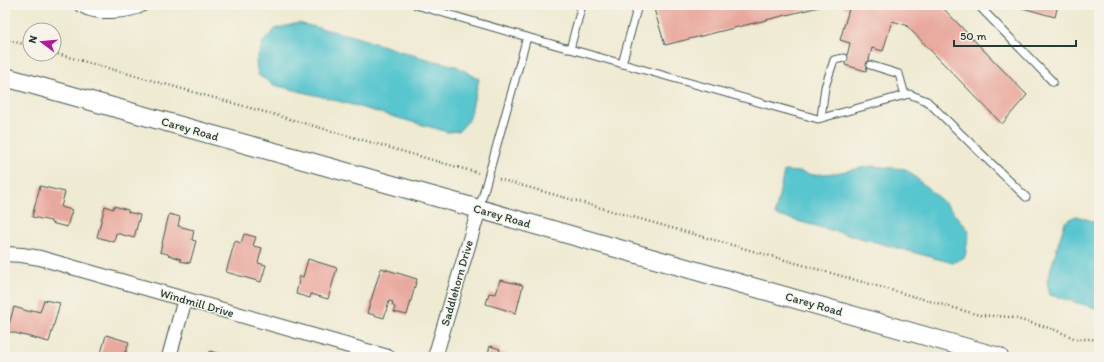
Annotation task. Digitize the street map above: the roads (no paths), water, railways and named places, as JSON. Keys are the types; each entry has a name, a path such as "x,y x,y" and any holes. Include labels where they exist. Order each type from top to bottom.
{"street":[{"path":"82,5 91,9 114,11 141,5"},
{"name":"Carey Road","path":"5,77 479,209 989,356"},
{"name":"Saddlehorn Drive","path":"435,357 479,209"},
{"name":"Windmill Drive","path":"5,254 40,258 388,357"},
{"path":"169,357 185,300"}],"lane":[{"path":"416,5 442,9 527,37 818,119 909,94 927,101 1026,197"},
{"path":"570,49 582,5"},
{"path":"622,64 638,5"},
{"path":"978,5 1053,82"},
{"path":"479,209 527,37"},
{"path":"820,118 825,87 834,60 844,58"},
{"path":"870,65 899,74 905,95"}],"water":[{"path":"298,23 353,36 419,57 456,66 479,79 469,120 459,131 448,132 331,99 274,85 258,75 256,62 263,42 275,29"},
{"path":"871,166 906,169 948,206 969,231 965,257 953,263 775,215 784,171 801,172 813,175 836,173"},
{"path":"1076,216 1099,223 1099,309 1050,295 1047,281 1065,222"}]}
